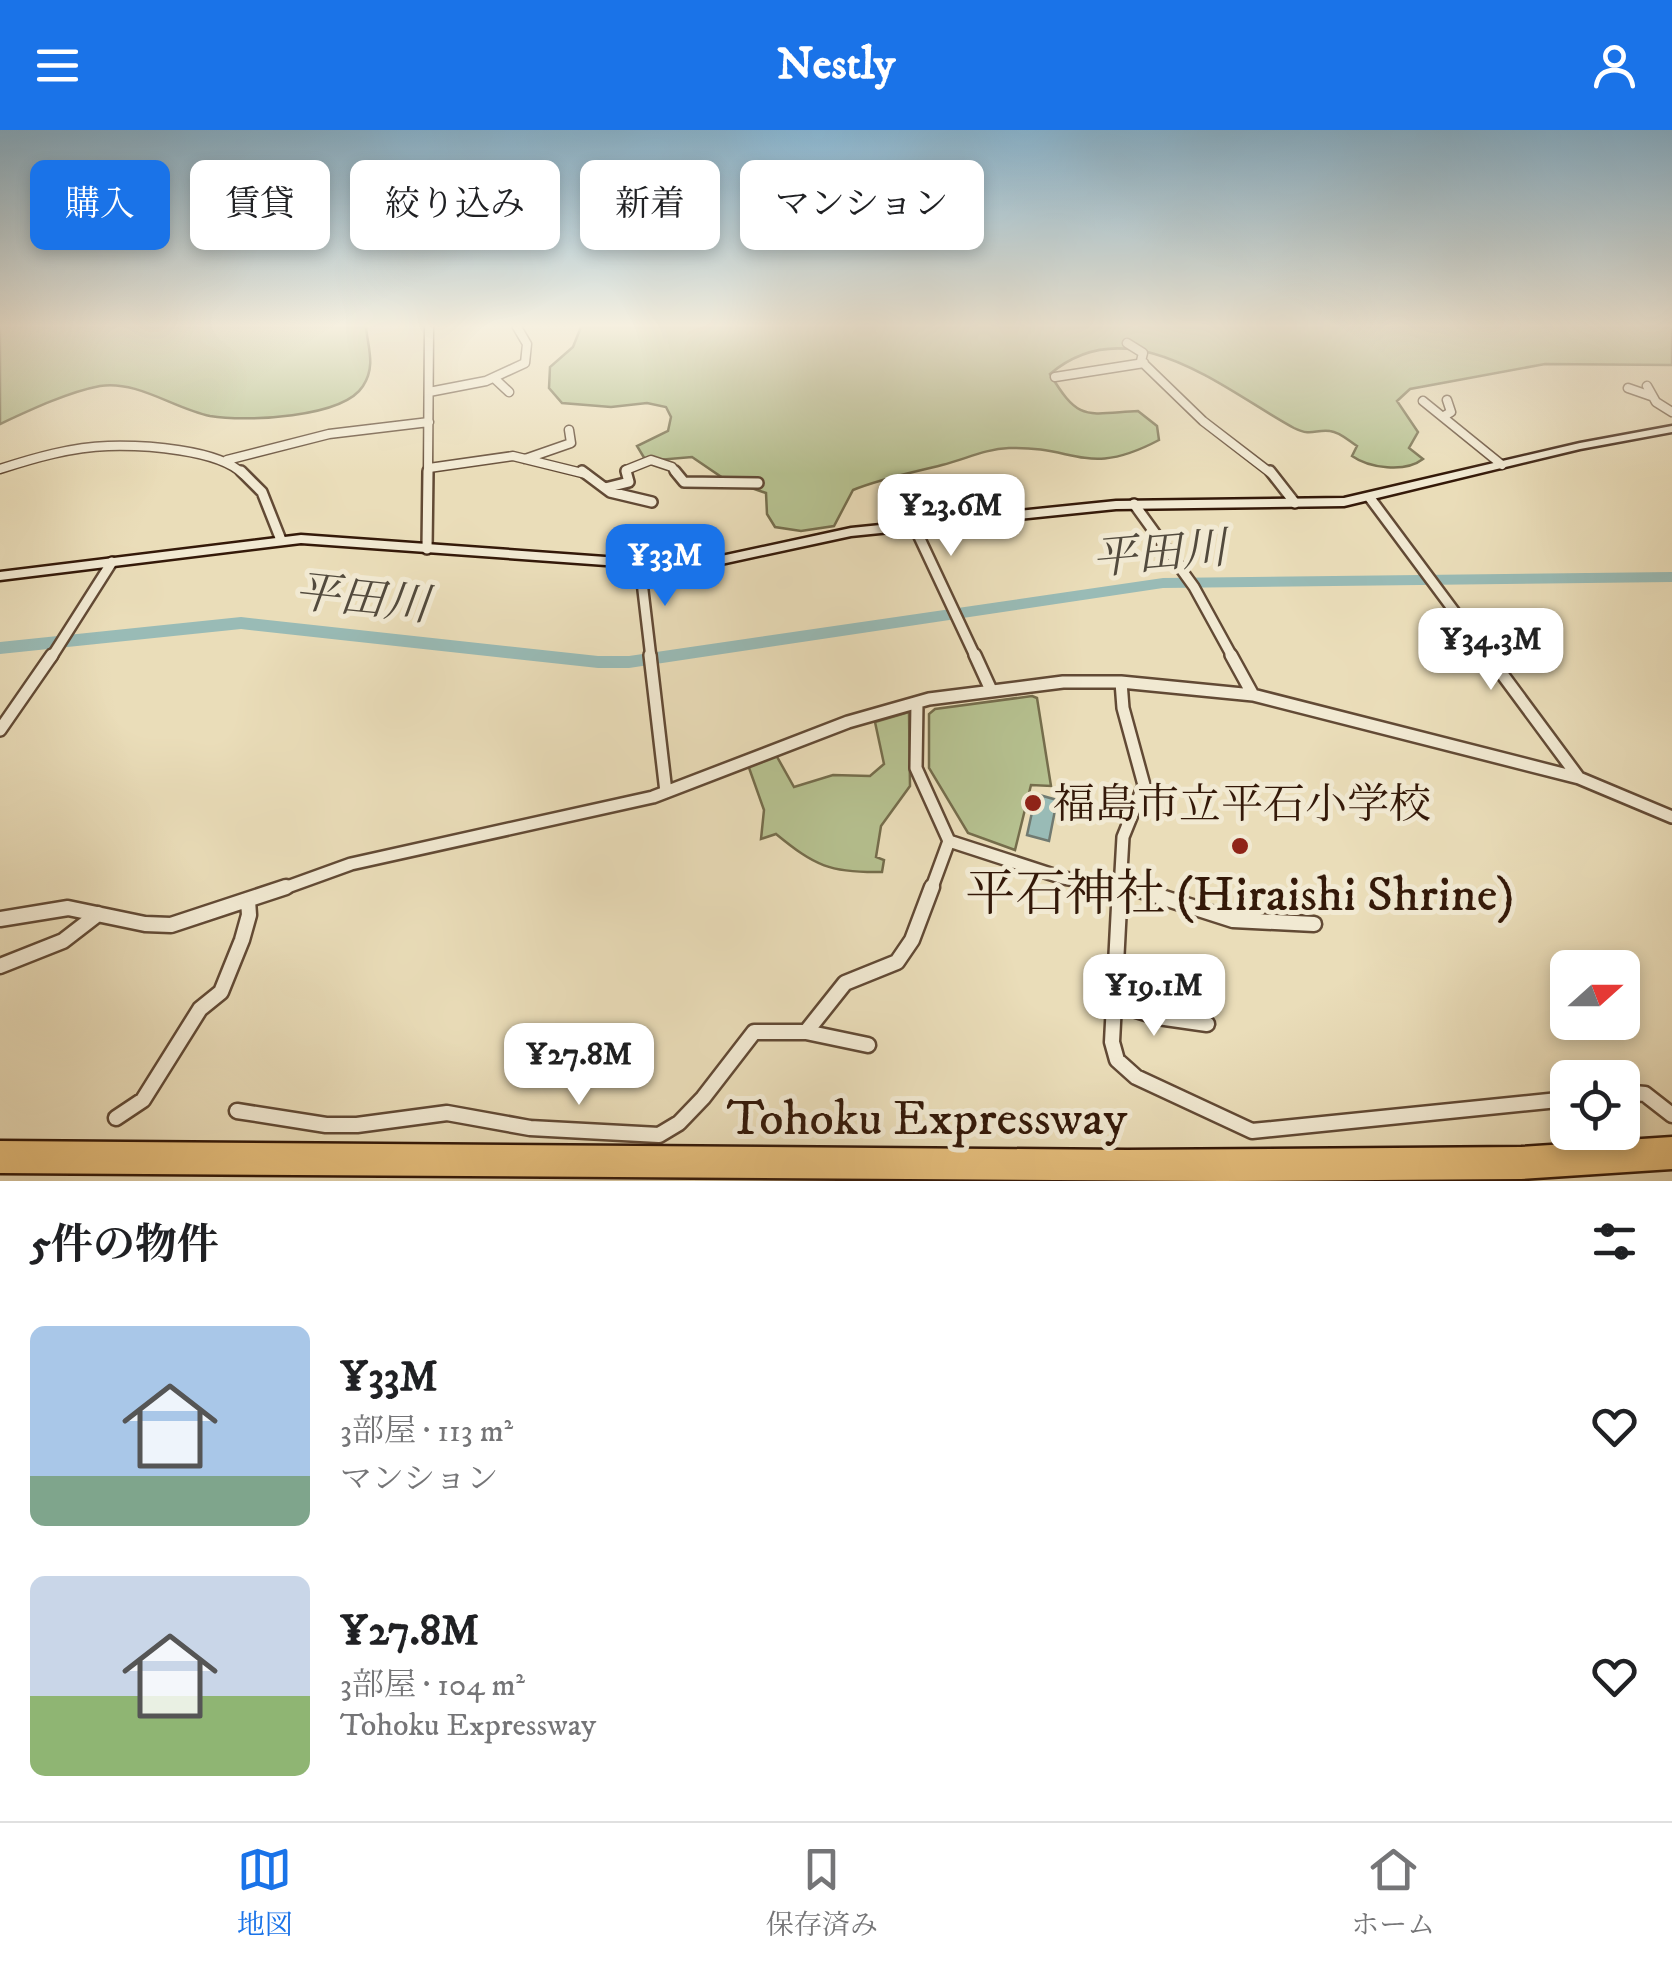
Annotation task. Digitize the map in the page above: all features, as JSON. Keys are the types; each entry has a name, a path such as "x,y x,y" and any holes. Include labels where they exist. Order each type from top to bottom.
{"highway":[{"name":"Tohoku Expressway","path":"0,1157 1146,1166 1520,1163 1672,1153"}],"street":[{"path":"427,549 429,376"},
{"path":"429,392 498,376"},
{"path":"1056,377 1062,376"},
{"path":"1157,376 1203,422 1267,467 1295,503"},
{"path":"494,378 509,392"},
{"path":"1647,386 1651,396"},
{"path":"1628,388 1651,396 1672,412"},
{"path":"1444,416 1451,412 1447,400"},
{"path":"1423,401 1502,465"},
{"path":"227,460 329,434 429,422"},
{"path":"0,576 280,540 689,567 851,532 1134,504 1295,503 1370,498 1672,429"},
{"path":"524,459 572,443 569,430"},
{"path":"0,469 38,457 107,446 205,454 227,460 262,492 280,540"},
{"path":"428,468 504,456 524,459 582,471 605,488 652,502"},
{"path":"605,488 629,482 626,470 651,460 672,467 684,482 758,483"},
{"path":"1370,498 1579,778"},
{"path":"1134,504 1190,581 1253,695"},
{"path":"914,526 991,690"},
{"path":"0,730 112,562"},
{"path":"640,566 666,792"},
{"path":"0,919 60,908 162,928 351,864 666,792 848,722 917,703 1063,682 1121,682 1253,695 1579,778 1672,818"},
{"path":"1121,682 1130,736 1144,774 1142,795 1123,837 1112,1042 1126,1071 1252,1132 1550,1101"},
{"path":"917,703 916,768 949,841 965,850 1062,878 1121,886 1233,920 1314,924"},
{"path":"806,1032 845,983 897,962 912,940 949,841"},
{"path":"116,1118 143,1100 200,1009 221,992 242,940 249,915 248,900"},
{"path":"0,966 62,941 98,914"},
{"path":"1114,1003 1158,1017 1206,1024"},
{"path":"237,1110 326,1125 358,1126 447,1113 530,1128 659,1134 679,1123 703,1098 754,1032 806,1032 868,1045"},
{"path":"1640,1094 1672,1115"}],"green space":[{"path":"0,376 368,376 352,397 336,405 292,415 210,416 114,385 75,392 0,424"},
{"path":"550,376 1051,376 1077,408 1095,413 1138,411 1157,426 1159,440 1135,451 1098,459 1032,449 984,452 853,490 834,526 801,531 775,527 767,514 766,493 723,478 692,457 646,461 637,446 668,431 671,417 666,407 647,403 611,407 562,403 549,388"},
{"path":"1207,376 1480,376 1410,389 1397,401 1418,432 1409,448 1423,459 1407,466 1368,463 1352,456 1357,446 1337,433 1294,428"},
{"path":"1037,698 1051,786 1031,785 1015,850 968,833 929,768 929,714 935,709"},
{"path":"909,712 910,786 881,826 876,857 884,860 882,872 836,869 802,854 776,834 761,839 764,810 748,765 776,755 794,787 833,775 870,776 884,764 875,722"}],"water":[{"path":"1036,794 1057,800 1049,841 1027,835"}],"waterway":[{"name":"平田川","path":"0,648 241,623 598,662 629,662 1163,583 1672,577"}],"place":[{"name":"福島市立平石小学校","path":"1033,803"},
{"name":"平石神社 (Hiraishi Shrine)","path":"1240,846"}]}
